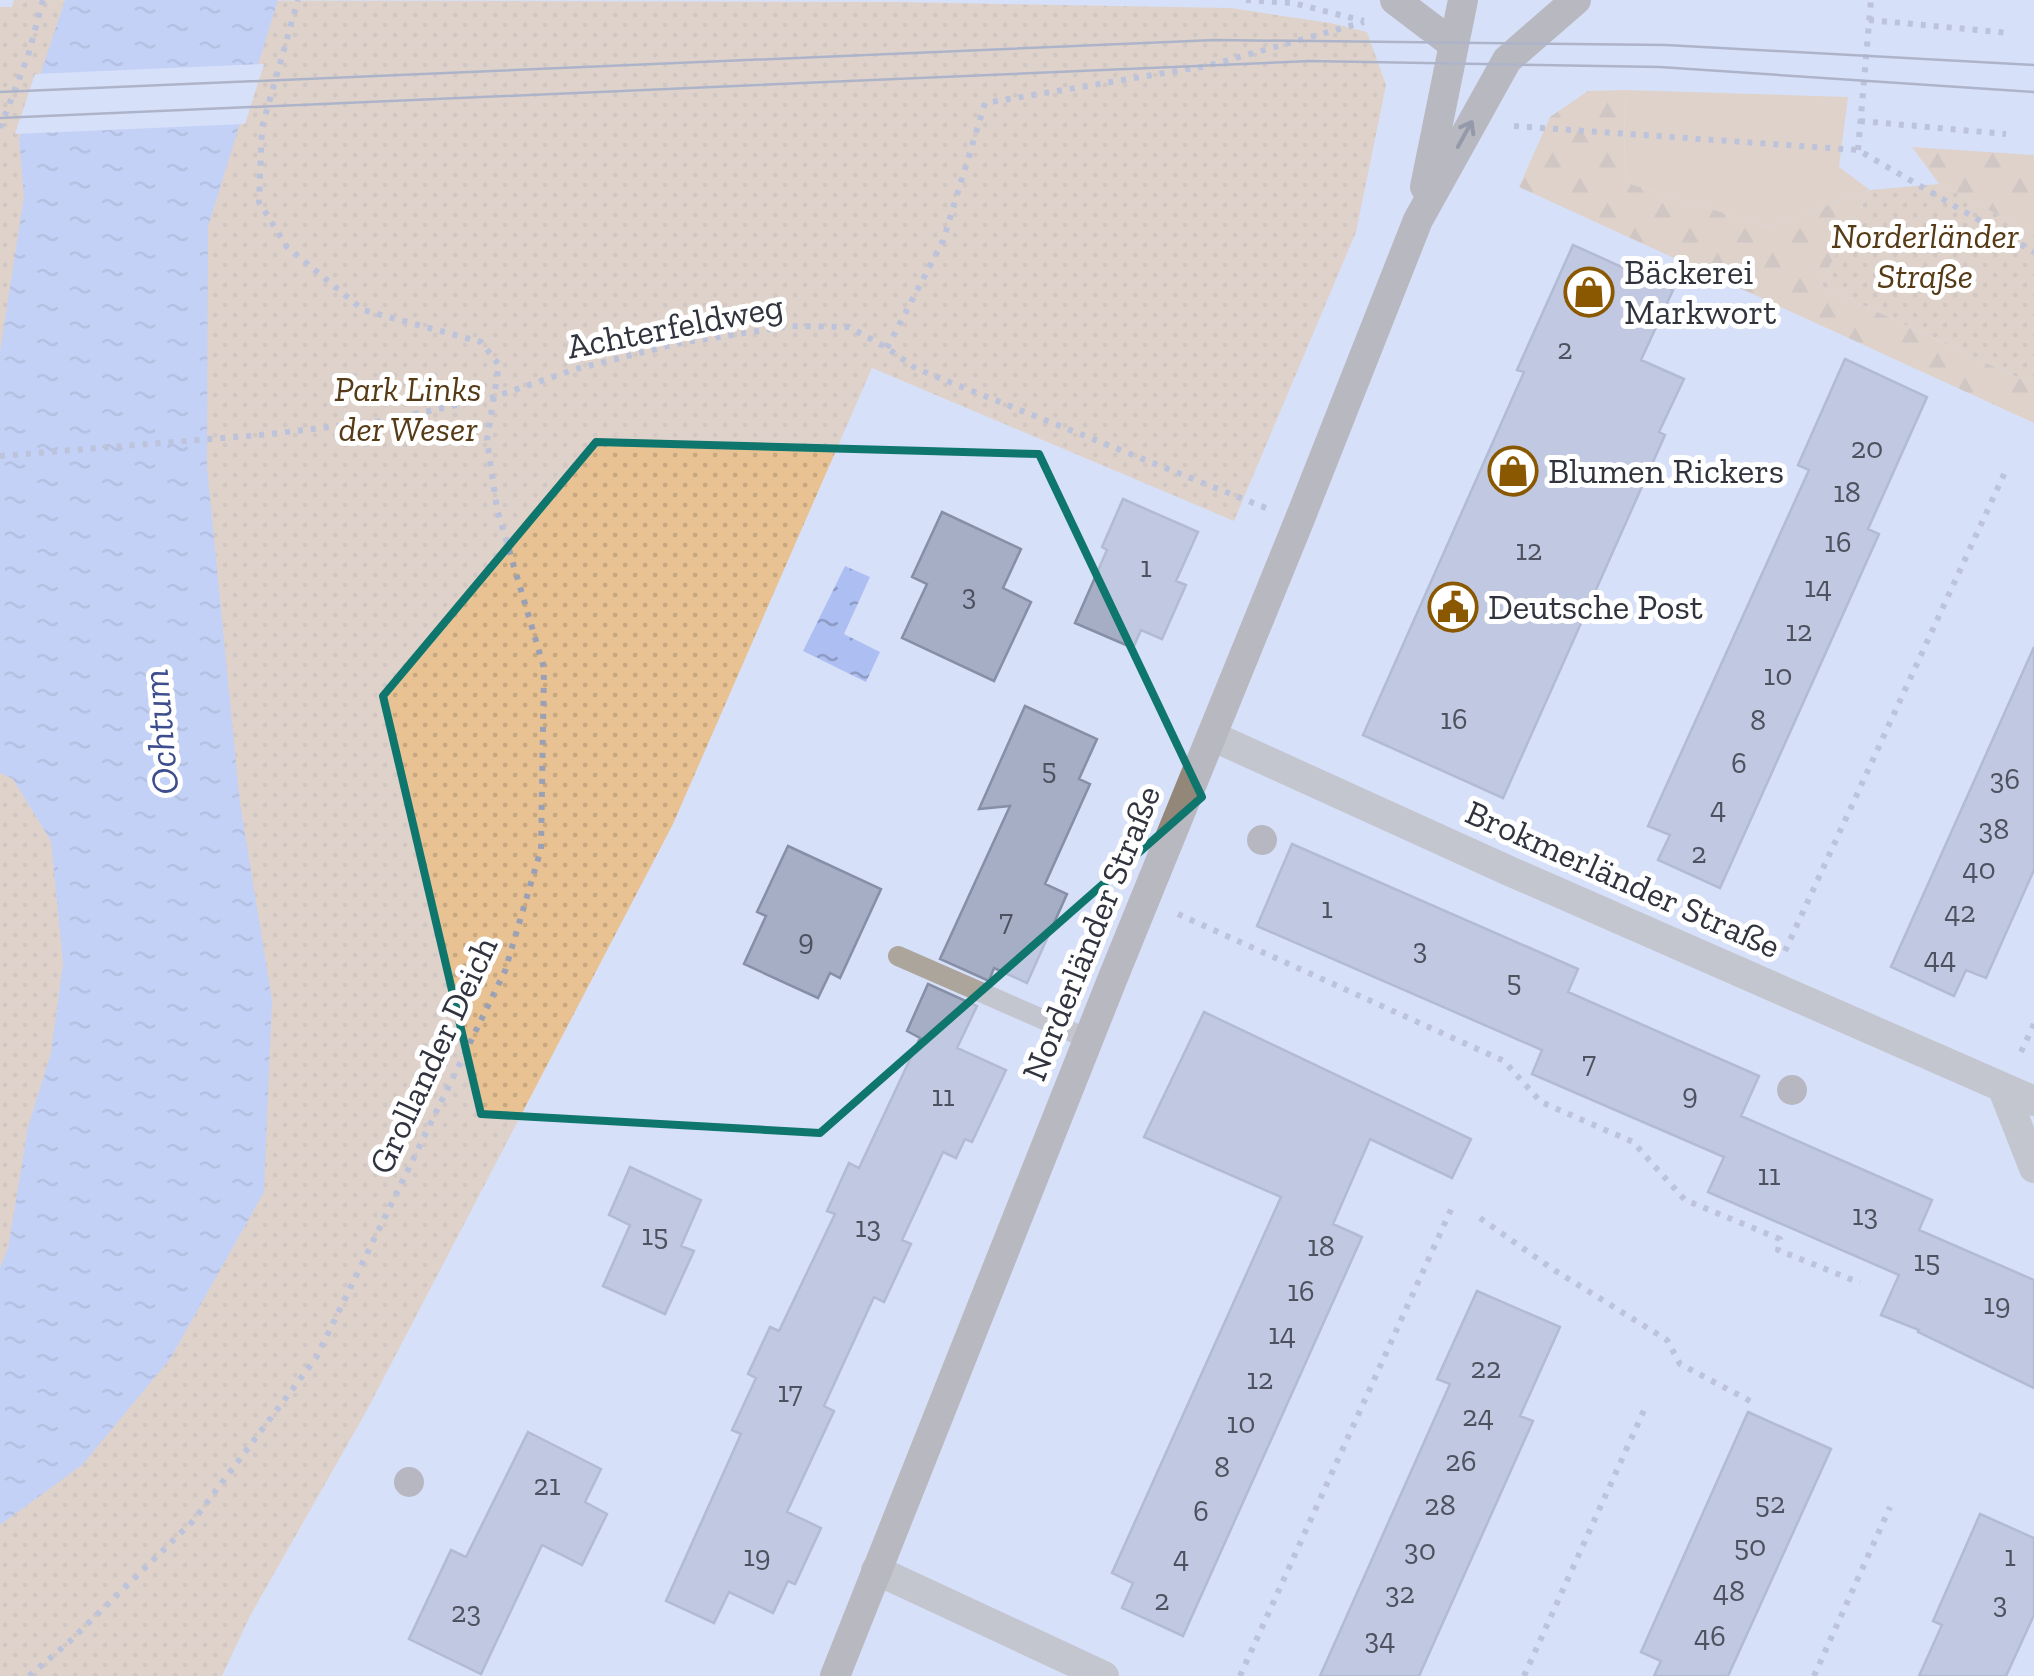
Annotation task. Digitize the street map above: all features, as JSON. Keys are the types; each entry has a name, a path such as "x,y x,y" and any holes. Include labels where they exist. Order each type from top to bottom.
{"street":[{"path":"1395,0 1454,44"},
{"name":"Norderländer Straße","path":"1418,220 1463,0"},
{"name":"Norderländer Straße","path":"834,1676 1418,220 1507,60 1576,0"},
{"name":"Brokmerländer Straße","path":"1212,736 2034,1100"},
{"path":"2003,1089 2034,1168"},
{"path":"876,1570 1104,1676"}],"lane":[{"path":"898,956 1088,1038"}],"path":[{"path":"0,128 28,56 43,0"},
{"name":"Grollander Deich","path":"29,1676 70,1642 193,1522 316,1358 505,971 541,848 544,668 497,508 487,440 499,364 481,342 364,310 288,247 260,202 262,127 298,0"},
{"path":"888,348 943,241 985,102 1207,66 1365,22 1294,2 1246,0"},
{"path":"1858,150 1871,0"},
{"path":"1870,20 2010,33"},
{"path":"1860,122 2006,134"},
{"path":"1471,124 1858,150 2034,252"},
{"name":"Achterfeldweg","path":"0,456 382,421 494,397 576,369 680,343 790,326 850,327 916,369 1299,521"},
{"path":"1770,986 2006,470"},
{"path":"1144,900 1504,1061 1541,1102 1633,1142 1686,1200 1780,1238 1778,1250 1860,1284"},
{"path":"1240,1676 1453,1205"},
{"path":"1480,1218 1667,1340 1680,1364 1752,1402"},
{"path":"1524,1676 1645,1408"},
{"path":"1814,1676 1890,1507"}],"highlighted area":[{"path":"596,442 1039,454 1202,797 820,1133 481,1114 383,696"}],"green space":[{"name":"Park Links der Weser","path":"14,0 897,2 1231,8 1367,32 1386,85 1356,232 1234,521 872,368 673,824 367,1410 250,1616 222,1676 0,1676 0,7 12,7"},
{"path":"1625,90 1848,97 1839,167 1870,190 1769,227 1624,182"},
{"path":"1625,90 1624,182 1769,227 1870,190 1820,285 2034,385 2034,423 1519,187 1550,117 1588,91"},
{"path":"1912,147 2034,155 2034,234 1939,184"},
{"name":"Norderländer Straße","path":"1939,184 2034,234 2034,385 1820,285 1870,190"}],"water":[{"name":"Ochtum","path":"65,0 278,0 208,227 207,467 240,803 272,1000 264,1192 170,1359 82,1465 0,1525 0,1268 8,1248 28,1127 51,1053 63,963 51,841 13,779 0,773 0,352 24,196 19,139"},
{"path":"845,566 870,577 844,634 880,652 866,682 803,651"}],"pier":[{"path":"264,64 245,124 15,134 35,74"}],"building":[{"path":"1573,245 1673,290 1641,360 1684,379 1659,432 1665,435 1503,798 1363,735 1524,372 1517,370"},
{"path":"1845,359 1927,397 1868,529 1879,534 1720,888 1658,860 1670,835 1648,826 1809,470 1798,465"},
{"path":"1123,499 1198,532 1176,581 1186,585 1162,639 1141,630 1133,648 1075,623 1107,550 1102,547"},
{"path":"942,512 1021,549 1003,588 1031,602 994,681 902,638 927,584 912,577"},
{"path":"2034,647 2034,870 1986,978 1966,970 1954,996 1891,967"},
{"path":"1025,706 1097,739 1079,779 1090,784 1045,884 1067,894 1027,983 994,968 989,981 940,959 1010,806 979,809"},
{"path":"1292,844 1578,969 1568,992 1759,1076 1741,1116 1932,1200 1919,1230 2034,1280 2034,1388 1881,1315 1899,1275 1708,1192 1724,1157 1532,1074 1542,1050 1257,926"},
{"path":"788,846 881,889 840,978 830,973 818,998 744,964 766,916 757,912"},
{"path":"928,984 977,1006 957,1048 1006,1070 972,1142 965,1139 956,1158 943,1152 902,1240 911,1244 884,1302 874,1297 824,1406 834,1411 787,1512 821,1528 795,1584 788,1581 773,1613 729,1592 714,1623 666,1601 741,1434 732,1430 756,1378 748,1374 770,1327 779,1331 835,1214 827,1211 849,1163 859,1168 920,1038 907,1031"},
{"path":"1204,1012 1471,1139 1452,1178 1370,1139 1333,1224 1362,1237 1183,1636 1122,1608 1133,1583 1112,1573 1281,1197 1144,1137"},
{"path":"630,1167 701,1200 681,1246 694,1251 665,1314 603,1286 630,1225 609,1215"},
{"path":"1477,1291 1560,1327 1520,1416 1533,1421 1419,1676 1320,1676 1450,1384 1437,1379"},
{"path":"1748,1412 1831,1449 1728,1676 1654,1676 1661,1661 1641,1652"},
{"path":"528,1432 601,1469 585,1502 607,1514 582,1565 542,1545 481,1674 409,1639 451,1550 466,1557"},
{"path":"1980,1514 2034,1538 2034,1615 2006,1676 1919,1676 1942,1625 1933,1621"}],"tram line":[{"path":"0,92 1215,40 1666,45 2034,65"},
{"path":"0,118 1310,61 1660,67 2034,92"}],"place":[{"name":"Bäckerei Markwort","path":"1589,292"},
{"name":"Blumen Rickers","path":"1513,471"},
{"name":"Deutsche Post","path":"1453,607"}]}
